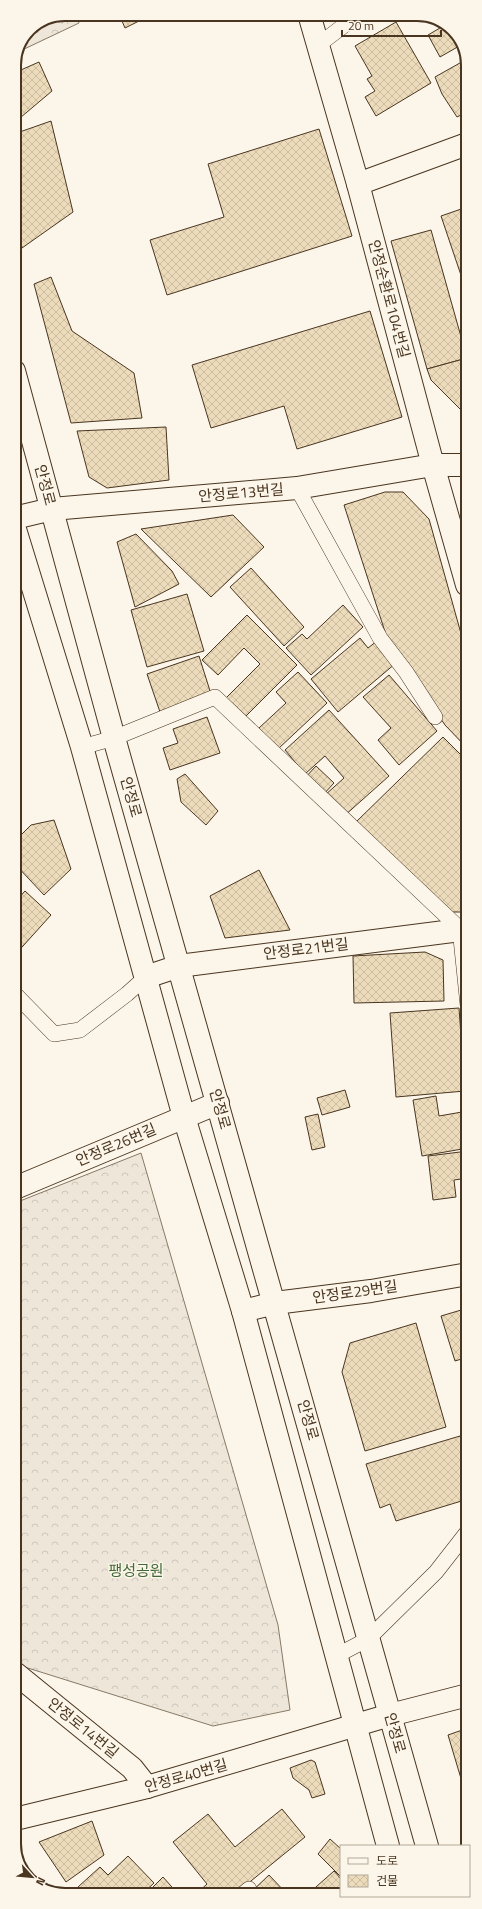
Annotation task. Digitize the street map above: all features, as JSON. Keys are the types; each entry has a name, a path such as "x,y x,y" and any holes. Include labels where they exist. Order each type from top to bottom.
{"main road":[{"name":"안정순환로104번길","path":"311,21 358,184 432,465 461,564"},
{"path":"358,184 461,146"},
{"name":"안정로","path":"21,396 114,738 275,1303 427,1845"},
{"name":"안정로13번길","path":"21,516 52,509 297,488 432,465 461,465"},
{"path":"21,549 82,747 184,1117 243,1311 388,1845"},
{"name":"안정로21번길","path":"146,976 179,966 461,929"},
{"name":"안정로26번길","path":"21,1185 218,1104"},
{"name":"안정로29번길","path":"243,1311 275,1303 371,1291 461,1275"},
{"name":"안정로14번길","path":"21,1678 132,1768 147,1788"},
{"name":"안정로40번길","path":"21,1818 147,1788 390,1715 461,1698"}],"lane":[{"path":"317,46 350,21"},
{"path":"297,488 380,638 406,672 435,717"},
{"path":"82,747 114,738 214,696 461,926"},
{"path":"21,999 54,1034 80,1030 127,994 146,976"},
{"path":"336,1656 368,1639 436,1572 461,1540"}],"green space":[{"path":"65,21 78,21 79,23 24,49 34,34 48,24"},
{"name":"팽성공원","path":"141,1153 278,1625 290,1710 213,1726 21,1666 21,1201"}],"building":[{"path":"122,21 139,21 125,28"},
{"path":"396,22 431,83 376,116 365,97 375,91 367,79 372,76 355,46"},
{"path":"440,28 450,36 457,47 440,57 428,35"},
{"path":"39,62 52,91 21,117 21,70"},
{"path":"461,63 461,115 457,117 442,94 435,77"},
{"path":"51,121 73,212 22,248 21,243 21,132"},
{"path":"319,129 352,236 167,295 150,240 224,217 208,164"},
{"path":"461,209 461,275 441,216"},
{"path":"431,230 461,337 461,360 427,369 391,241"},
{"path":"51,277 72,331 134,373 142,418 71,423 34,284"},
{"path":"370,311 402,417 297,449 284,406 211,428 192,365"},
{"path":"461,360 461,410 431,380 427,369"},
{"path":"166,427 169,480 107,488 89,477 77,431"},
{"path":"385,492 403,492 429,519 461,634 461,742 445,725 388,641 344,505"},
{"path":"233,515 264,547 211,597 141,529"},
{"path":"136,534 172,571 179,584 135,607 117,542"},
{"path":"251,568 304,627 284,646 230,587"},
{"path":"187,594 204,651 147,667 131,610"},
{"path":"343,605 363,627 311,675 286,648 302,634 307,639"},
{"path":"247,615 297,665 244,718 225,699 260,664 244,648 218,675 202,660"},
{"path":"360,638 368,648 377,641 396,663 338,712 311,679"},
{"path":"199,656 211,694 160,712 147,674"},
{"path":"298,672 327,703 278,749 259,728 286,703 276,692"},
{"path":"389,675 437,731 399,765 378,740 391,728 363,697"},
{"path":"329,710 389,776 343,817 324,796 344,778 325,756 305,774 285,750"},
{"path":"207,717 220,753 170,770 163,748 178,743 173,729"},
{"path":"443,737 461,755 461,912 446,912 356,822"},
{"path":"316,766 334,783 322,796 304,779"},
{"path":"185,774 218,811 206,825 181,802 177,779"},
{"path":"54,820 71,869 44,895 21,870 21,835 31,825"},
{"path":"259,870 290,930 225,938 210,896"},
{"path":"25,891 51,915 21,948 21,895"},
{"path":"425,952 443,960 444,1001 354,1003 353,956"},
{"path":"459,1008 461,1036 461,1091 396,1097 390,1013"},
{"path":"345,1090 350,1107 322,1115 317,1098"},
{"path":"436,1096 439,1116 461,1112 461,1149 422,1156 413,1100"},
{"path":"318,1114 325,1147 312,1150 305,1117"},
{"path":"461,1152 461,1179 454,1180 456,1197 433,1200 428,1156"},
{"path":"461,1310 461,1359 455,1361 441,1316"},
{"path":"416,1323 446,1427 365,1451 342,1372 350,1343"},
{"path":"460,1436 461,1501 396,1521 390,1504 380,1508 366,1464"},
{"path":"461,1730 461,1779 448,1735"},
{"path":"311,1760 315,1762 325,1794 312,1798 309,1790 293,1778 290,1768"},
{"path":"282,1809 305,1837 242,1888 203,1888 207,1884 173,1842 208,1814 235,1847"},
{"path":"92,1821 104,1855 66,1882 39,1842"},
{"path":"330,1839 340,1848 340,1876 318,1854"},
{"path":"128,1856 154,1883 149,1888 78,1887 100,1867 108,1875"},
{"path":"334,1871 340,1878 340,1888 315,1888"},
{"path":"269,1875 281,1888 255,1888"},
{"path":"163,1877 173,1888 152,1888"}]}
